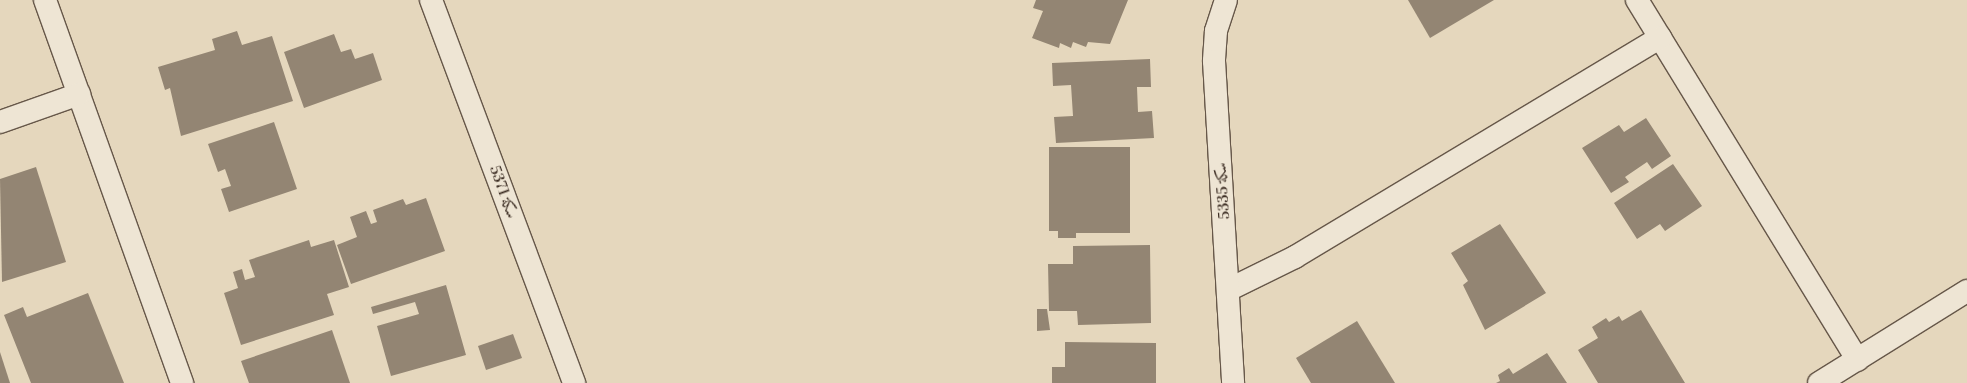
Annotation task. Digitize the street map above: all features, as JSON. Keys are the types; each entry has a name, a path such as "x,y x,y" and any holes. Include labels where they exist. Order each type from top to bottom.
{"street":[{"path":"45,0 182,383"},
{"name":"سكة 5371","path":"431,0 574,383"},
{"name":"سكة 5335","path":"1226,0 1216,31 1214,61 1230,289 1233,383"},
{"path":"1637,0 1858,360"},
{"path":"1230,289 1295,257 1660,38"},
{"path":"0,122 79,94"},
{"path":"1819,383 1967,291"}],"building":[{"path":"1036,0 1128,0 1110,44 1088,42 1086,47 1073,42 1071,48 1060,43 1059,48 1032,38 1043,11 1033,8"},
{"path":"1408,0 1494,0 1430,38"},
{"path":"237,31 242,45 272,36 293,101 181,136 170,88 165,90 158,67 215,50 212,39"},
{"path":"334,34 341,52 351,49 355,59 373,53 382,80 304,108 284,52"},
{"path":"1150,59 1151,87 1137,87 1138,112 1152,111 1154,138 1056,143 1054,117 1073,116 1071,85 1053,86 1052,63"},
{"path":"1646,118 1671,156 1652,169 1647,162 1625,177 1629,182 1611,193 1582,148 1619,125 1624,132"},
{"path":"274,122 297,189 229,212 221,189 231,186 225,169 218,172 208,144"},
{"path":"1049,147 1130,147 1130,233 1076,233 1076,238 1058,238 1058,231 1049,231"},
{"path":"1673,164 1702,206 1665,231 1660,224 1637,239 1614,203"},
{"path":"36,167 66,262 2,282 0,179"},
{"path":"426,198 445,251 351,284 337,245 357,237 350,217 366,211 371,224 377,222 373,210 403,199 406,205"},
{"path":"1500,224 1546,293 1485,330 1463,285 1468,281 1451,253"},
{"path":"309,240 311,247 334,240 349,287 327,294 334,315 241,345 224,293 238,288 233,272 242,269 245,280 255,277 249,260"},
{"path":"1150,245 1151,323 1078,325 1077,311 1049,311 1048,264 1073,264 1073,246"},
{"path":"446,285 466,355 391,376 377,326 419,314 415,302 373,314 371,307"},
{"path":"88,293 124,383 31,383 4,315 23,307 27,317"},
{"path":"1037,309 1047,309 1050,330 1037,331"},
{"path":"1641,310 1685,383 1598,383 1578,350 1598,338 1592,327 1606,318 1609,322 1619,316 1622,321"},
{"path":"1357,321 1395,383 1311,383 1296,358"},
{"path":"332,330 350,383 249,383 241,361"},
{"path":"513,334 522,358 486,370 478,346"},
{"path":"1065,342 1156,343 1156,383 1052,383 1052,367 1065,367"},
{"path":"0,352 10,383 0,383"},
{"path":"1547,353 1567,383 1496,383 1500,381 1498,375 1509,368 1513,374"}]}
